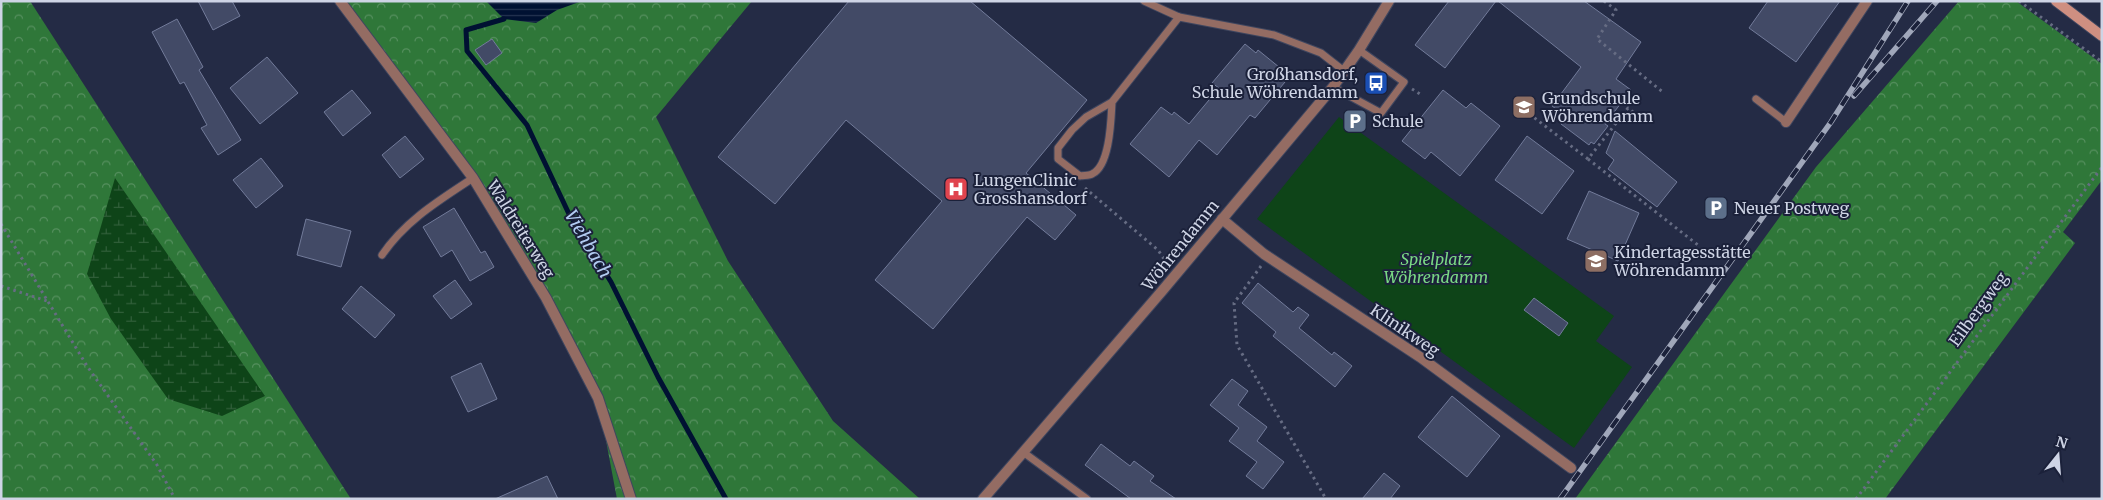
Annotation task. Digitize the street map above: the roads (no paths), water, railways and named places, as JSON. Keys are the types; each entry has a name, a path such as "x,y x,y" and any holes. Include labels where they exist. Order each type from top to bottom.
{"main road":[{"path":"2056,1 2102,36"}],"street":[{"name":"Waldreiterweg","path":"340,1 472,178 546,298 598,398 631,499"},
{"name":"Wöhrendamm","path":"983,499 1176,275 1333,87 1390,1"},
{"path":"1786,122 1867,1"},
{"name":"Klinikweg","path":"1222,219 1268,255 1420,357 1570,468"}],"lane":[{"path":"1144,1 1179,17 1274,35 1321,53 1344,71"},
{"path":"1112,102 1109,141 1100,167 1092,174 1080,176 1058,159 1058,148 1072,130 1086,117 1112,102 1179,17"},
{"path":"1333,87 1381,113 1404,82 1359,50"},
{"path":"1756,99 1786,122"},
{"path":"382,255 396,234 442,198 472,178"},
{"path":"1023,452 1087,499"}],"water":[{"path":"486,1 582,1 557,10 536,23 504,19"}],"waterway":[{"name":"Viehbach","path":"504,19 466,30 467,51 527,125 569,214 611,282 658,377 726,499"}],"railway":[{"path":"1560,499 1831,122 1908,1"},
{"path":"1854,96 1937,1"}],"place":[{"name":"Großhansdorf, Schule Wöhrendamm","path":"1376,83"},
{"name":"Grundschule Wöhrendamm","path":"1524,107"},
{"name":"Schule","path":"1355,121"},
{"name":"LungenClinic Grosshansdorf","path":"956,189"},
{"name":"Neuer Postweg","path":"1716,208"},
{"name":"Kindertagesstätte Wöhrendamm","path":"1596,261"}],"park label":[{"name":"Spielplatz Wöhrendamm","path":"1436,268"}]}
